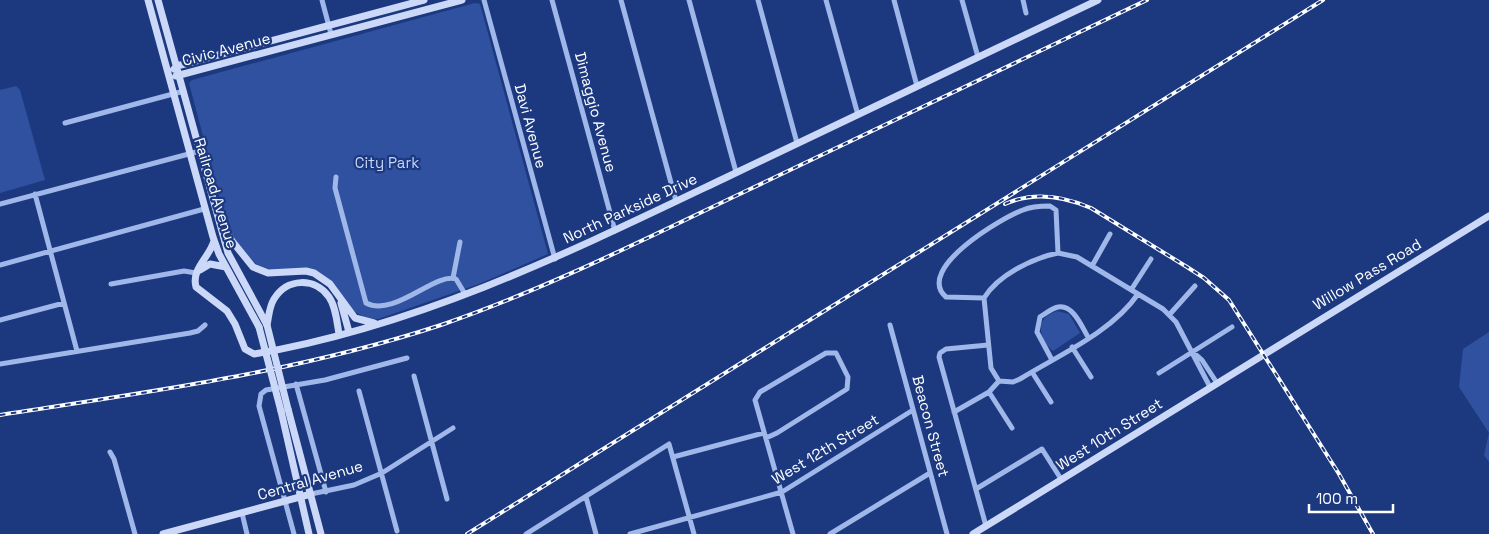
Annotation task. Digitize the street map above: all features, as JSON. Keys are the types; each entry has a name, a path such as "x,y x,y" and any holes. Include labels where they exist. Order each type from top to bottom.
{"main road":[{"name":"Railroad Avenue","path":"148,0 214,241 226,266 263,326"},
{"name":"Railroad Avenue","path":"158,0 228,253 263,326 321,534"},
{"name":"Civic Avenue","path":"168,75 177,66 424,0"},
{"name":"Civic Avenue","path":"168,75 180,77 331,34 462,0"},
{"name":"North Parkside Drive","path":"196,273 196,287 227,311 236,327 242,345 250,353 286,349 379,323 465,294 555,259 1090,2 1098,0"},
{"path":"216,211 232,241 253,267 268,273 306,271 314,273 330,284 355,318 361,321 379,323"},
{"name":"Willow Pass Road","path":"1259,357 1489,216"},
{"path":"196,273 211,253 214,241"},
{"path":"196,273 210,264 226,266"},
{"path":"263,326 278,294 288,286 307,282 318,286 330,298 339,334"},
{"path":"339,298 349,332"},
{"name":"West 10th Street","path":"973,534 1259,357"},
{"name":"Railroad Avenue","path":"285,410 309,534"},
{"name":"Central Avenue","path":"163,534 311,494"}],"street":[{"path":"322,0 331,34"},
{"name":"Davi Avenue","path":"484,0 555,259"},
{"name":"Dimaggio Avenue","path":"552,0 615,231"},
{"path":"621,0 676,201"},
{"path":"689,0 736,172"},
{"path":"758,0 797,143"},
{"path":"826,0 858,115"},
{"path":"894,0 917,86"},
{"path":"962,0 978,57"},
{"path":"1022,0 1026,13"},
{"path":"65,123 184,91"},
{"path":"0,204 200,151"},
{"path":"336,177 335,188 366,303 372,306 395,302 417,294 444,278 453,278"},
{"path":"35,194 77,351"},
{"path":"984,298 946,297 940,292 939,286 941,276 954,254 997,225 1022,210 1050,206 1058,214 1058,253"},
{"path":"0,266 204,209"},
{"path":"1092,266 1110,234"},
{"path":"460,242 453,278 465,294"},
{"path":"999,381 991,368 984,298 996,283 1036,259 1058,253 1077,257 1170,314 1193,352 1196,364 1210,388"},
{"path":"1131,290 1151,259"},
{"path":"111,284 184,272 196,273"},
{"path":"1170,314 1195,286"},
{"path":"999,381 1012,382 1052,360 1120,317 1138,294"},
{"path":"0,320 64,303"},
{"path":"1052,360 1037,332 1040,317 1057,307 1064,308 1076,317 1088,337"},
{"path":"0,364 190,333 198,331 205,325"},
{"name":"Beacon Street","path":"890,325 947,534"},
{"path":"1159,373 1232,327"},
{"path":"986,526 954,412 940,353 946,349 988,345"},
{"path":"1072,347 1091,377"},
{"path":"1193,352 1202,360 1217,383"},
{"path":"673,457 765,435 785,428 847,389 848,377 836,353 826,353 757,396 756,404 765,435 782,492 793,534"},
{"path":"294,534 258,400 266,390 356,373 407,358"},
{"path":"1032,372 1051,402"},
{"path":"414,376 447,499"},
{"path":"954,412 990,392 999,381"},
{"path":"296,384 326,492"},
{"path":"359,391 397,531"},
{"path":"990,392 1012,428"},
{"name":"West 12th Street","path":"630,534 782,492 913,410"},
{"name":"Central Avenue","path":"311,494 354,484 382,473 452,428"},
{"path":"526,534 669,444 694,534"},
{"path":"976,489 1042,449 1061,479"},
{"path":"110,452 114,459 135,534"},
{"path":"830,534 930,473"},
{"path":"586,496 596,534"},
{"path":"242,513 247,534"}],"green space":[{"name":"City Park","path":"475,3 480,4 548,254 479,284 378,319 369,318 354,311 342,299 326,277 264,269 255,263 238,244 227,227 189,83 192,80"},
{"path":"16,86 20,90 45,180 0,193 0,90"},
{"path":"1057,311 1069,314 1080,333 1053,351 1042,336 1041,327 1045,318"},
{"path":"1489,332 1489,433 1459,387 1463,349"},
{"path":"1489,433 1489,462 1484,455"}],"railway":[{"path":"0,415 167,389 278,368 333,356 387,341 480,311 519,296 633,245 1147,0"},
{"path":"467,534 1323,0"},
{"path":"1005,204 1027,197 1038,196 1070,200 1091,208 1204,278 1229,300 1339,474 1373,534"}]}
